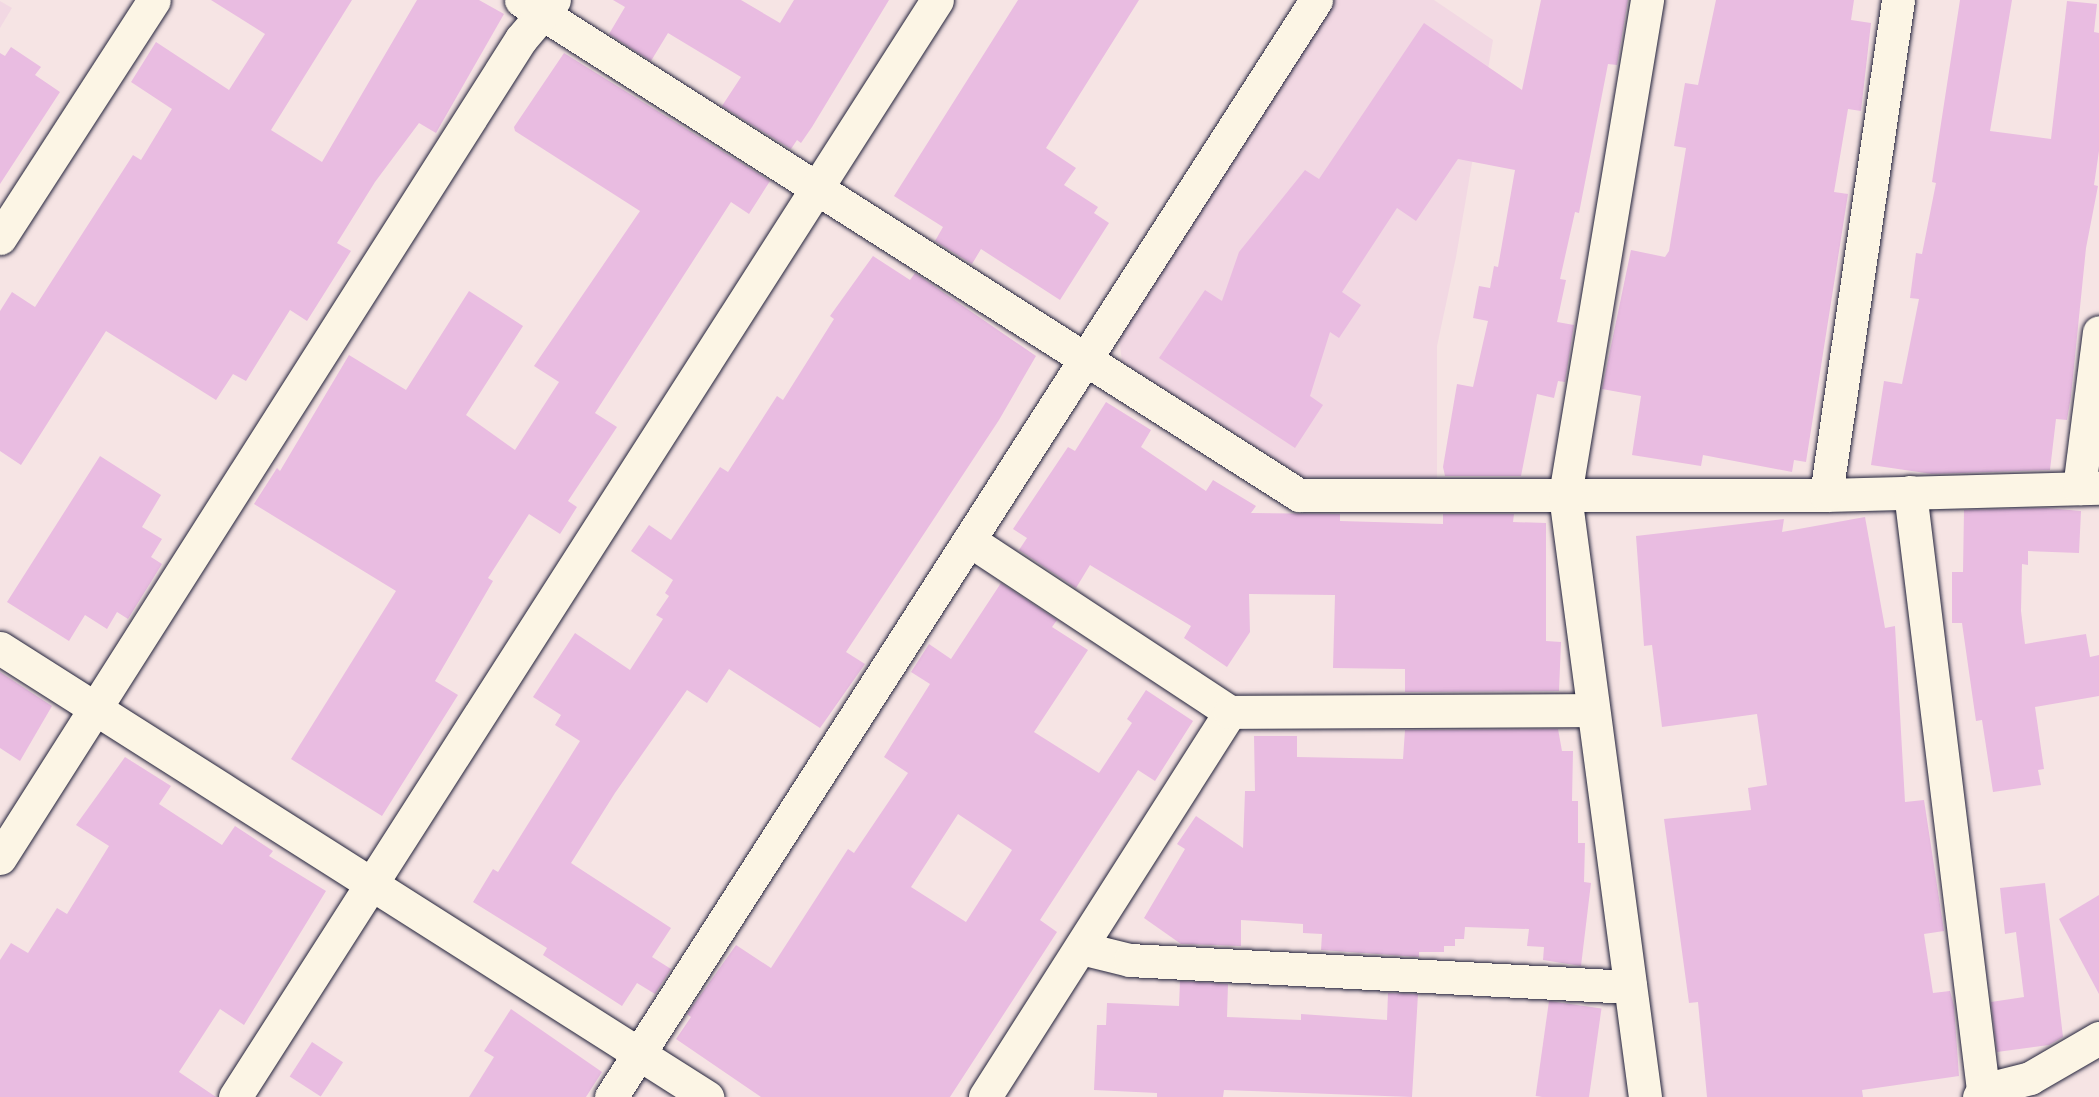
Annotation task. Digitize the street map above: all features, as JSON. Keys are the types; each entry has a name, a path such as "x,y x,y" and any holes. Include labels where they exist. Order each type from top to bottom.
{"street":[{"path":"0,238 154,0"},
{"path":"235,1097 937,0"},
{"path":"611,1097 1316,0"},
{"path":"1645,1097 1565,495 1647,0"},
{"path":"1826,495 1898,0"},
{"path":"0,858 515,49 539,4 815,188 1087,356 1299,495 1826,495 2089,488 2099,332"},
{"path":"1910,492 1981,1093 2030,1078 2099,1038"},
{"path":"969,540 1230,712 1593,710"},
{"path":"0,648 707,1097"},
{"path":"985,1097 1230,712"},
{"path":"1081,948 1130,960 1630,987"}],"shaded area":[{"path":"1333,0 1434,0 1493,40 1456,257 1437,346 1437,478 1304,477 1122,362 1119,336"},
{"path":"0,1 12,8 0,28"}],"building":[{"path":"211,0 352,0 271,130 322,162 417,0 479,0 504,14 436,133 419,123 375,182 337,243 351,251 307,321 290,310 246,381 233,374 216,400 106,331 21,465 0,451 0,311 12,292 35,307 133,155 141,160 172,109 131,82 156,42 229,90 265,34"},
{"path":"613,0 741,0 780,23 794,0 889,0 812,127 801,143 797,140 791,149 722,106 741,77 668,33 651,61 609,34 625,7"},
{"path":"1018,0 1139,0 1046,148 1076,168 1064,185 1098,207 1094,213 1109,223 1060,300 981,249 972,264 935,241 943,227 894,196"},
{"path":"1541,0 1628,0 1617,65 1608,64 1579,213 1575,212 1560,279 1566,280 1557,322 1574,325 1565,382 1558,381 1554,398 1537,394 1521,476 1445,476 1443,467 1457,384 1473,387 1488,321 1473,318 1479,286 1490,288 1494,266 1498,267 1515,170 1458,159 1416,221 1397,208 1342,292 1361,305 1339,338 1330,332 1310,396 1323,405 1295,448 1159,358 1205,290 1222,301 1239,252 1305,170 1319,179 1424,23 1522,90"},
{"path":"1716,0 1854,0 1851,20 1871,23 1861,111 1848,109 1834,192 1848,194 1806,462 1794,460 1792,472 1703,455 1701,466 1632,455 1641,396 1602,389 1631,250 1665,257 1669,251 1686,148 1674,146 1685,83 1698,85"},
{"path":"1960,0 2012,0 1990,131 2051,139 2067,1 2097,4 2094,32 2099,33 2099,151 2094,185 2098,186 2086,248 2067,420 2056,419 2050,470 1932,474 1871,465 1884,381 1902,384 1919,299 1910,298 1916,253 1922,254 1936,183 1932,182"},
{"path":"11,47 41,67 35,75 60,92 0,184 0,53 5,56"},
{"path":"564,53 770,181 749,214 731,202 595,413 617,427 568,501 577,507 560,534 529,514 488,578 493,581 435,681 458,695 382,816 291,759 396,591 254,504 277,468 280,471 349,355 406,390 469,291 523,326 466,415 515,450 559,382 534,366 640,211 515,131 514,127"},
{"path":"873,256 910,280 915,273 1036,356 999,420 846,652 865,664 820,728 729,669 707,703 687,690 615,793 571,863 671,928 652,957 671,969 655,994 637,983 622,1006 543,955 547,948 473,902 493,869 498,872 580,741 555,725 561,715 533,697 575,633 630,670 663,619 656,615 669,596 665,593 673,580 631,551 649,525 671,540 720,467 728,472 777,396 783,400 834,319 830,316"},
{"path":"1106,402 1151,430 1141,447 1206,491 1213,480 1256,506 1251,513 1340,514 1340,521 1443,524 1443,514 1514,514 1513,522 1546,523 1546,641 1561,642 1559,691 1405,692 1405,669 1333,668 1335,595 1249,594 1250,632 1227,667 1184,638 1191,626 1090,565 1076,588 1019,550 1027,538 1013,529 1068,447 1075,451"},
{"path":"100,456 161,495 142,527 162,539 151,557 162,564 128,619 117,612 107,629 85,615 69,641 7,602"},
{"path":"2046,508 2081,511 2079,553 2028,551 2028,565 2022,564 2021,611 2025,644 2086,634 2090,657 2099,655 2099,696 2035,707 2044,769 2038,770 2041,785 1993,792 1982,720 1976,721 1962,623 1952,623 1952,572 1963,572 1964,510"},
{"path":"1865,517 1885,628 1895,626 1905,802 1924,800 1944,931 1924,934 1933,993 1950,991 1954,1006 1959,1076 1862,1090 1863,1097 1707,1097 1698,1002 1689,1003 1664,819 1751,810 1748,788 1767,785 1757,714 1662,727 1652,645 1644,646 1636,536 1784,519 1782,532"},
{"path":"1001,583 1057,620 1052,627 1088,650 1034,732 1099,773 1132,723 1127,719 1146,690 1193,721 1155,781 1138,770 1040,920 1057,932 950,1097 761,1097 676,1039 691,1017 687,1014 736,945 771,968 848,849 854,853 908,773 884,757 930,684 911,672 929,644 951,659","holes":["958,814 1012,850 966,922 911,887"]},
{"path":"0,672 52,706 20,761 0,748"},
{"path":"1558,729 1562,751 1573,751 1572,801 1578,801 1578,843 1585,843 1584,882 1591,883 1581,966 1543,960 1544,947 1527,946 1529,929 1465,927 1464,939 1455,939 1455,946 1444,946 1444,952 1419,952 1419,957 1321,950 1322,934 1303,933 1303,924 1241,920 1241,946 1181,944 1144,918 1185,849 1177,844 1196,816 1243,848 1245,791 1255,791 1254,736 1297,736 1297,757 1403,759 1405,730"},
{"path":"125,757 171,786 159,804 222,845 235,826 273,851 269,856 326,891 244,1025 220,1009 179,1072 216,1097 0,1097 0,960 11,943 28,953 57,908 67,914 109,846 76,825"},
{"path":"2045,883 2063,1037 2049,1045 1997,1052 1991,1002 2024,997 2016,932 2005,934 2000,888"},
{"path":"2099,895 2099,994 2059,919"},
{"path":"1180,981 1228,984 1227,1017 1301,1020 1301,1014 1387,1020 1388,993 1418,994 1412,1097 1224,1090 1223,1097 1157,1097 1157,1093 1094,1090 1097,1025 1106,1025 1107,1003 1179,1006"},
{"path":"1549,1001 1601,1008 1589,1097 1536,1096"},
{"path":"511,1009 602,1072 586,1097 469,1097 494,1057 484,1051"},
{"path":"312,1042 343,1062 321,1097 290,1076"}]}
